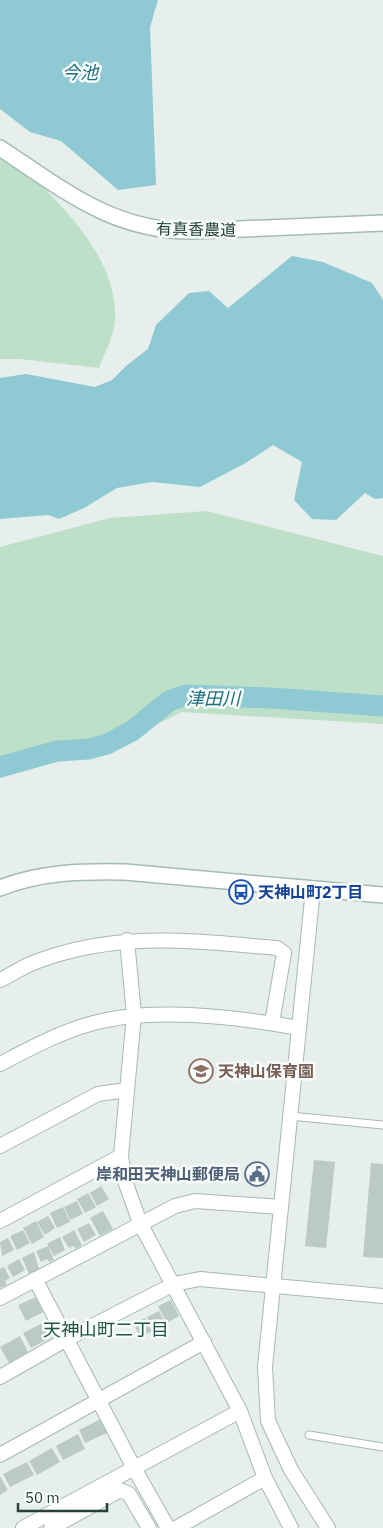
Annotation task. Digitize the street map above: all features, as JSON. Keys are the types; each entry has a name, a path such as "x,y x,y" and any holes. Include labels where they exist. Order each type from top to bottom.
{"street":[{"name":"有真香農道","path":"0,148 76,199 101,212 141,227 168,232 383,223"},
{"path":"0,888 46,875 86,871 125,872 383,895"},
{"path":"313,888 266,1367 268,1421 291,1470 328,1528"},
{"path":"0,980 36,961 69,951 127,940 167,939 277,948 284,953 272,1023"},
{"path":"127,940 134,1015 121,1156 124,1181 140,1223 240,1411 265,1478 291,1528"},
{"path":"0,1064 50,1038 90,1024 134,1015 178,1015 272,1023 299,1028"},
{"path":"0,1146 98,1094 127,1090"},
{"path":"0,1221 121,1156"},
{"path":"0,1298 175,1206 196,1201 281,1207"},
{"path":"35,1279 134,1468 168,1528"},
{"path":"0,1377 67,1339 174,1284 200,1279 383,1296"},
{"path":"0,1455 204,1342"},
{"path":"23,1528 240,1411"},
{"path":"176,1528 265,1478"},
{"path":"51,1528 120,1490 129,1494 149,1528"}],"lane":[{"path":"290,1116 383,1125"},
{"path":"309,1435 383,1447"}],"green space":[{"path":"0,153 10,154 63,208 95,250 106,272 113,296 115,321 111,339 99,368 20,359 0,359"},
{"path":"207,511 383,556 383,724 182,712 112,746 0,778 0,547 110,518"}],"water":[{"name":"今池","path":"0,0 158,0 150,27 156,185 118,190 61,141 30,132 0,109"},
{"path":"292,256 323,262 372,283 383,300 383,498 375,499 365,493 336,520 312,519 294,500 302,462 273,445 244,464 200,487 152,482 117,488 84,508 59,519 48,515 0,519 0,378 26,374 95,387 112,380 127,365 148,349 156,325 189,293 209,291 228,308"}],"building":[{"path":"314,1160 335,1162 326,1248 305,1246"},
{"path":"371,1163 383,1164 383,1258 363,1257"},
{"path":"101,1186 109,1199 97,1206 90,1193"},
{"path":"88,1193 96,1207 85,1213 77,1199"},
{"path":"77,1201 83,1214 70,1220 64,1207"},
{"path":"63,1207 70,1222 57,1228 50,1213"},
{"path":"103,1211 113,1229 100,1236 90,1218"},
{"path":"48,1216 55,1228 45,1235 37,1222"},
{"path":"36,1221 44,1237 32,1244 23,1228"},
{"path":"89,1223 96,1235 84,1242 77,1229"},
{"path":"23,1230 30,1243 17,1250 10,1236"},
{"path":"74,1230 82,1245 75,1249 74,1246 69,1248 62,1237"},
{"path":"60,1237 65,1250 54,1256 47,1244"},
{"path":"8,1238 14,1250 2,1256 0,1242"},
{"path":"48,1246 54,1260 49,1262 47,1259 41,1262 36,1251"},
{"path":"34,1252 39,1269 29,1274 22,1258"},
{"path":"19,1259 25,1270 13,1277 7,1266"},
{"path":"4,1267 10,1278 5,1281 7,1285 0,1288 0,1269"},
{"path":"36,1297 43,1312 26,1321 18,1305"},
{"path":"171,1300 179,1316 167,1323 158,1306"},
{"path":"159,1311 166,1324 153,1331 147,1317"},
{"path":"145,1318 152,1331 140,1337 134,1324"},
{"path":"46,1321 54,1336 31,1348 23,1333"},
{"path":"20,1336 28,1352 9,1363 0,1347"},
{"path":"101,1419 107,1433 85,1443 79,1430"},
{"path":"78,1434 85,1449 63,1460 56,1446"},
{"path":"52,1448 60,1462 37,1475 29,1461"},
{"path":"27,1462 34,1475 10,1487 3,1474"},
{"path":"0,1476 8,1490 0,1495"}],"waterway":[{"name":"津田川","path":"0,767 57,751 89,749 107,744 132,731 169,701 186,695 271,698 383,706"}],"place":[{"name":"天神山町2丁目","path":"241,892"},
{"name":"天神山保育園","path":"201,1071"},
{"name":"岸和田天神山郵便局","path":"257,1174"}],"district":[{"name":"天神山町二丁目","path":"106,1329"}]}
